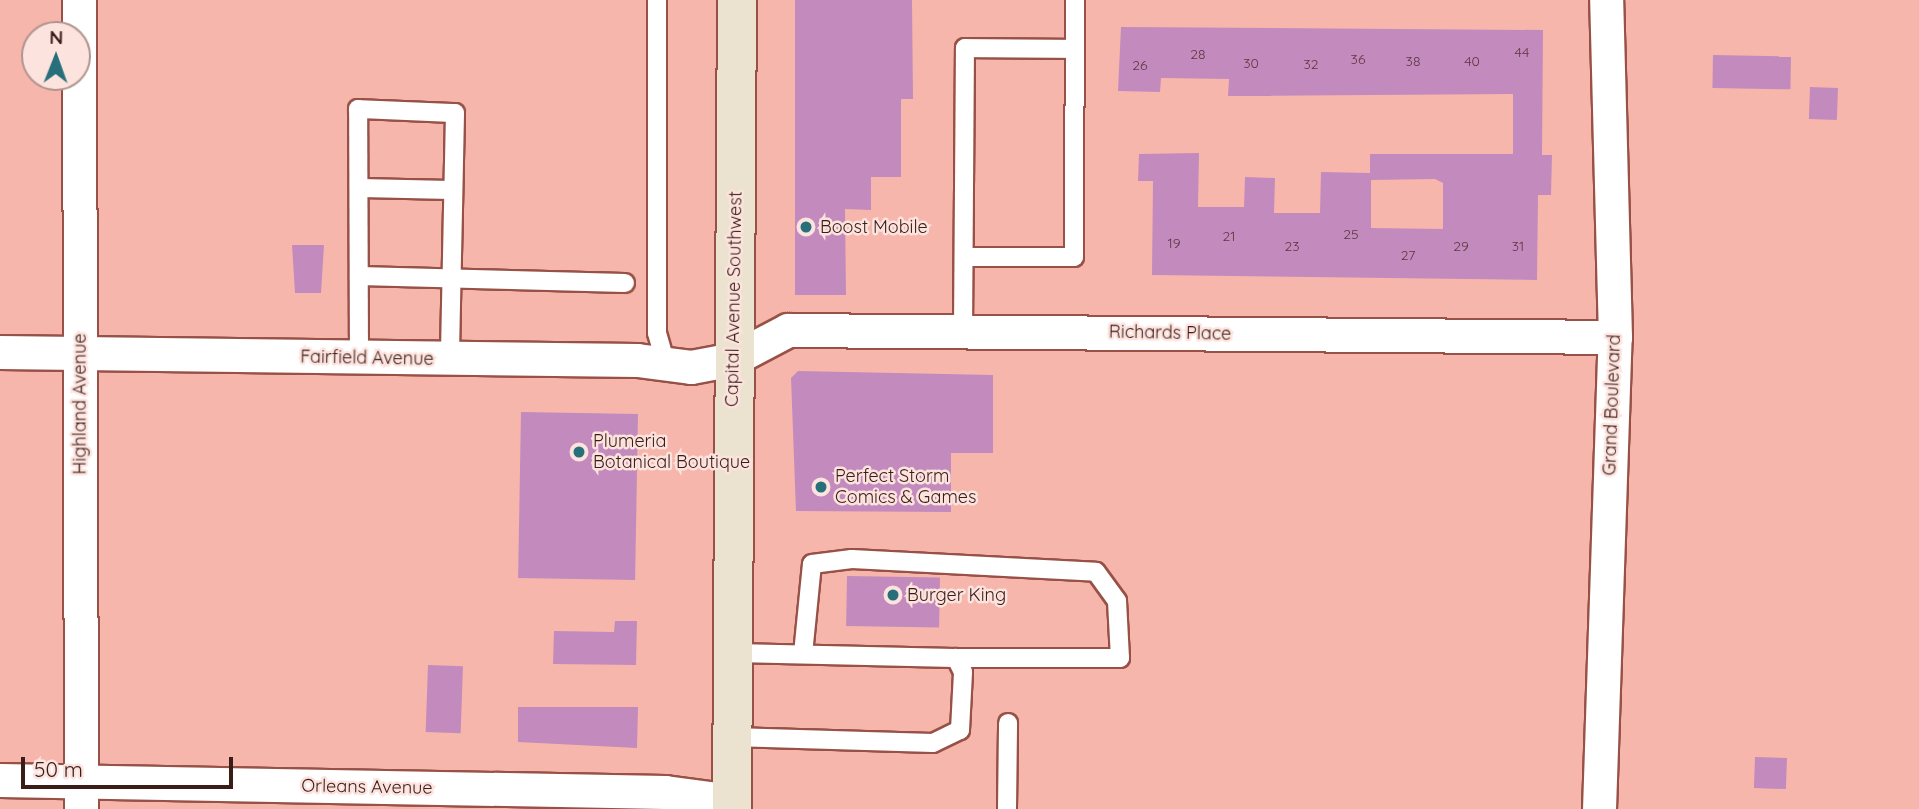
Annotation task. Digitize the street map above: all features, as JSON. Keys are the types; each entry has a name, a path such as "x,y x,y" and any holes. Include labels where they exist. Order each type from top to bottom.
{"main road":[{"name":"Capital Avenue Southwest","path":"732,805 737,0"}],"street":[{"name":"Highland Avenue","path":"79,0 81,796"},
{"name":"Grand Boulevard","path":"1599,809 1615,337 1606,0"},
{"name":"Richards Place","path":"733,359 788,330 1615,337"},
{"name":"Fairfield Avenue","path":"0,352 666,365 733,359"},
{"name":"Orleans Avenue","path":"0,780 81,796 665,792 732,805"}],"lane":[{"path":"656,0 657,333 666,365"},
{"path":"964,257 1074,257 1075,0"},
{"path":"963,331 965,48 1075,49"},
{"path":"359,358 358,109 454,113 450,360"},
{"path":"359,188 453,190"},
{"path":"359,276 625,284"},
{"path":"733,653 956,657 1120,657 1117,601 1096,572 852,559 812,564 803,654"},
{"path":"733,737 933,743 960,730 963,672 956,657"},
{"path":"1007,809 1008,723"}],"building":[{"path":"795,0 912,0 913,99 901,99 901,177 871,177 871,210 845,209 846,295 795,295"},
{"path":"1121,27 1543,30 1542,155 1552,155 1551,195 1538,195 1537,280 1152,275 1153,181 1138,181 1139,154 1199,153 1198,207 1244,207 1245,177 1275,178 1274,213 1320,213 1321,172 1370,173 1370,154 1513,154 1513,94 1228,96 1229,79 1161,78 1160,92 1118,91","holes":["1435,179 1443,183 1443,229 1371,228 1371,180"]},
{"path":"1713,55 1791,56 1790,89 1712,88"},
{"path":"1810,87 1838,88 1837,120 1809,119"},
{"path":"292,245 324,245 321,293 295,293"},
{"path":"798,371 993,375 993,453 951,453 951,512 796,511 791,378"},
{"path":"521,412 638,414 635,580 518,578"},
{"name":"Burger King","path":"847,576 940,578 939,628 846,626"},
{"path":"615,621 637,621 636,665 553,664 554,631 614,632"},
{"path":"428,665 463,666 461,733 426,732"},
{"path":"518,707 638,707 637,748 518,742"},
{"path":"1755,757 1787,758 1786,789 1754,788"}],"place":[{"name":"Boost Mobile","path":"806,227"},
{"name":"Plumeria Botanical Boutique","path":"579,452"},
{"name":"Perfect Storm Comics & Games","path":"821,487"},
{"name":"Burger King","path":"893,595"}]}
